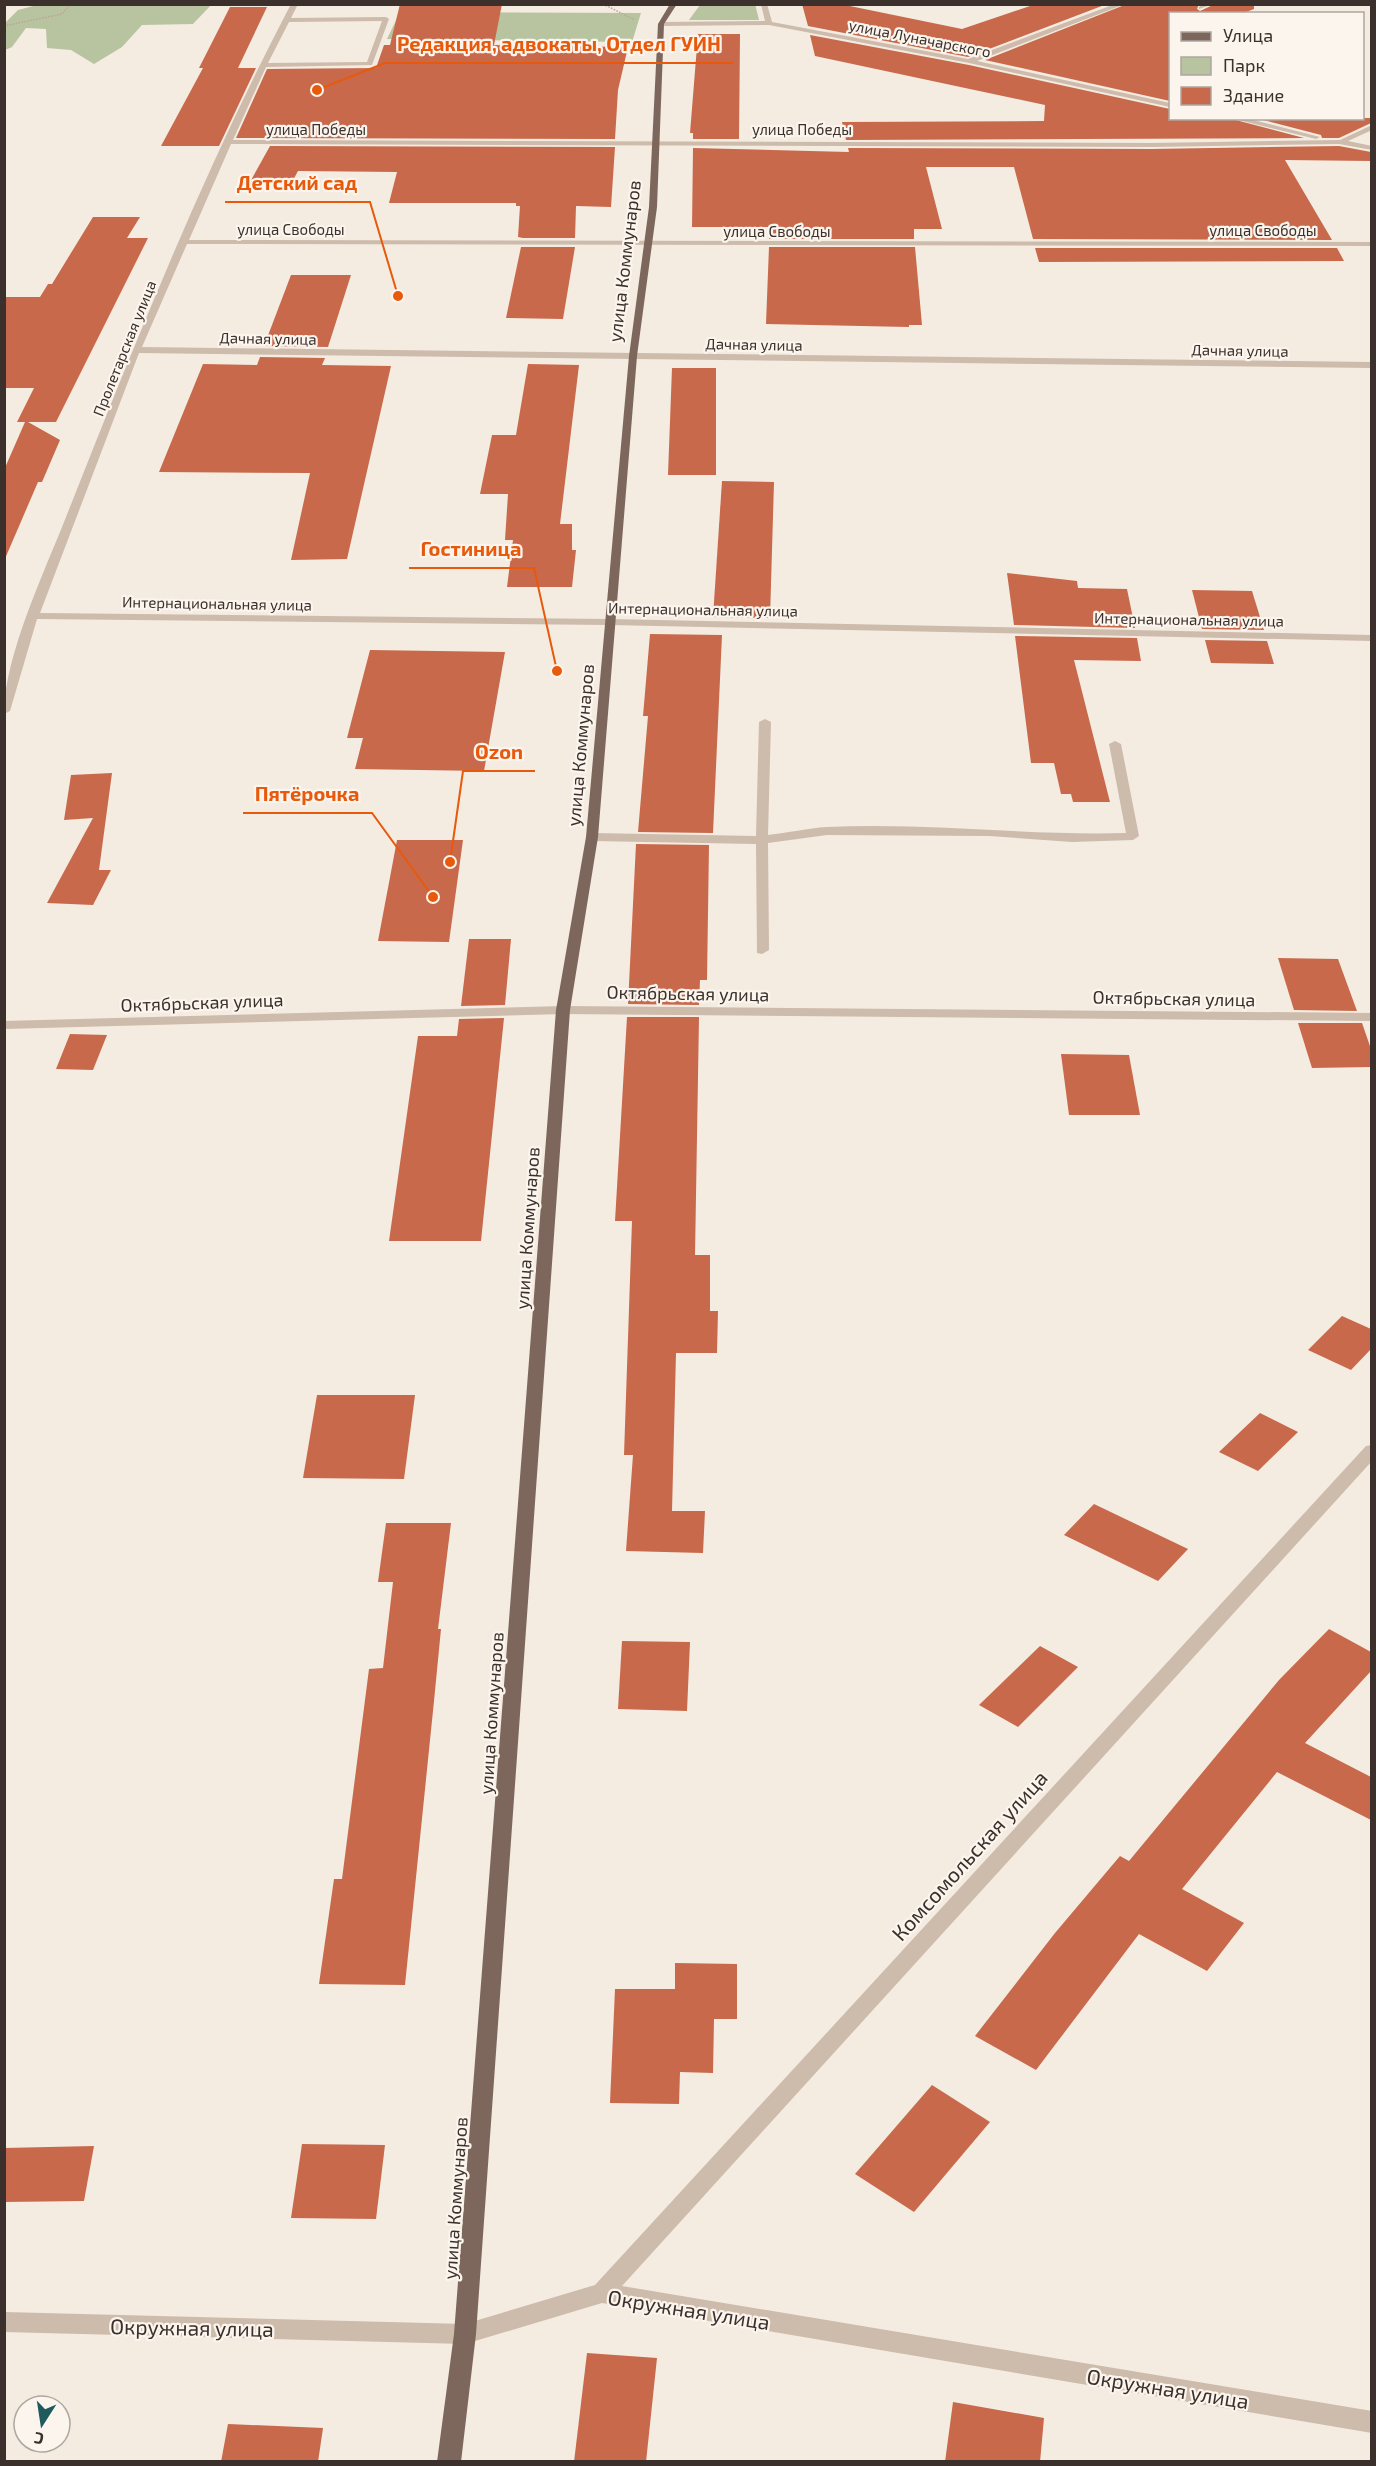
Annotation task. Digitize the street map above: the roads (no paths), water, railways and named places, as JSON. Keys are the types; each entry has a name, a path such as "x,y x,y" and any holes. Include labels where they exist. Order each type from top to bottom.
{"main road":[{"name":"улица Коммунаров","path":"450,2462 465,2334 563,1010 592,837 633,356 653,207 654,142 661,24 674,4"}],"street":[{"name":"Пролетарская улица","path":"4,711 33,616 136,350 263,65 294,4"},
{"path":"764,4 769,23"},
{"path":"969,61 1122,4"},
{"path":"1202,8 1210,4"},
{"path":"263,65 370,64 386,19 287,20"},
{"name":"улица Луначарского","path":"661,24 769,23 969,61 1169,105"},
{"path":"1242,120 1371,148"},
{"name":"улица Победы","path":"229,142 1140,145 1341,142 1371,127"},
{"name":"улица Свободы","path":"183,242 1371,244"},
{"name":"Дачная улица","path":"136,350 1371,365"},
{"name":"Интернациональная улица","path":"33,616 610,622 1371,638"},
{"path":"762,950 765,722"},
{"path":"592,837 762,840 827,831 988,832 1072,838 1133,836 1115,744"},
{"name":"Октябрьская улица","path":"4,1024 563,1010 1371,1017"},
{"name":"Комсомольская улица","path":"602,2293 1371,1450"},
{"name":"Окружная улица","path":"4,2322 465,2334 602,2293 1371,2422"}],"place":[{"name":"Редакция, адвокаты, Отдел ГУИН","path":"317,90"},
{"name":"Детский сад","path":"398,296"},
{"name":"Гостиница","path":"557,671"},
{"name":"Ozon","path":"450,862"},
{"name":"Пятёрочка","path":"433,897"}]}
